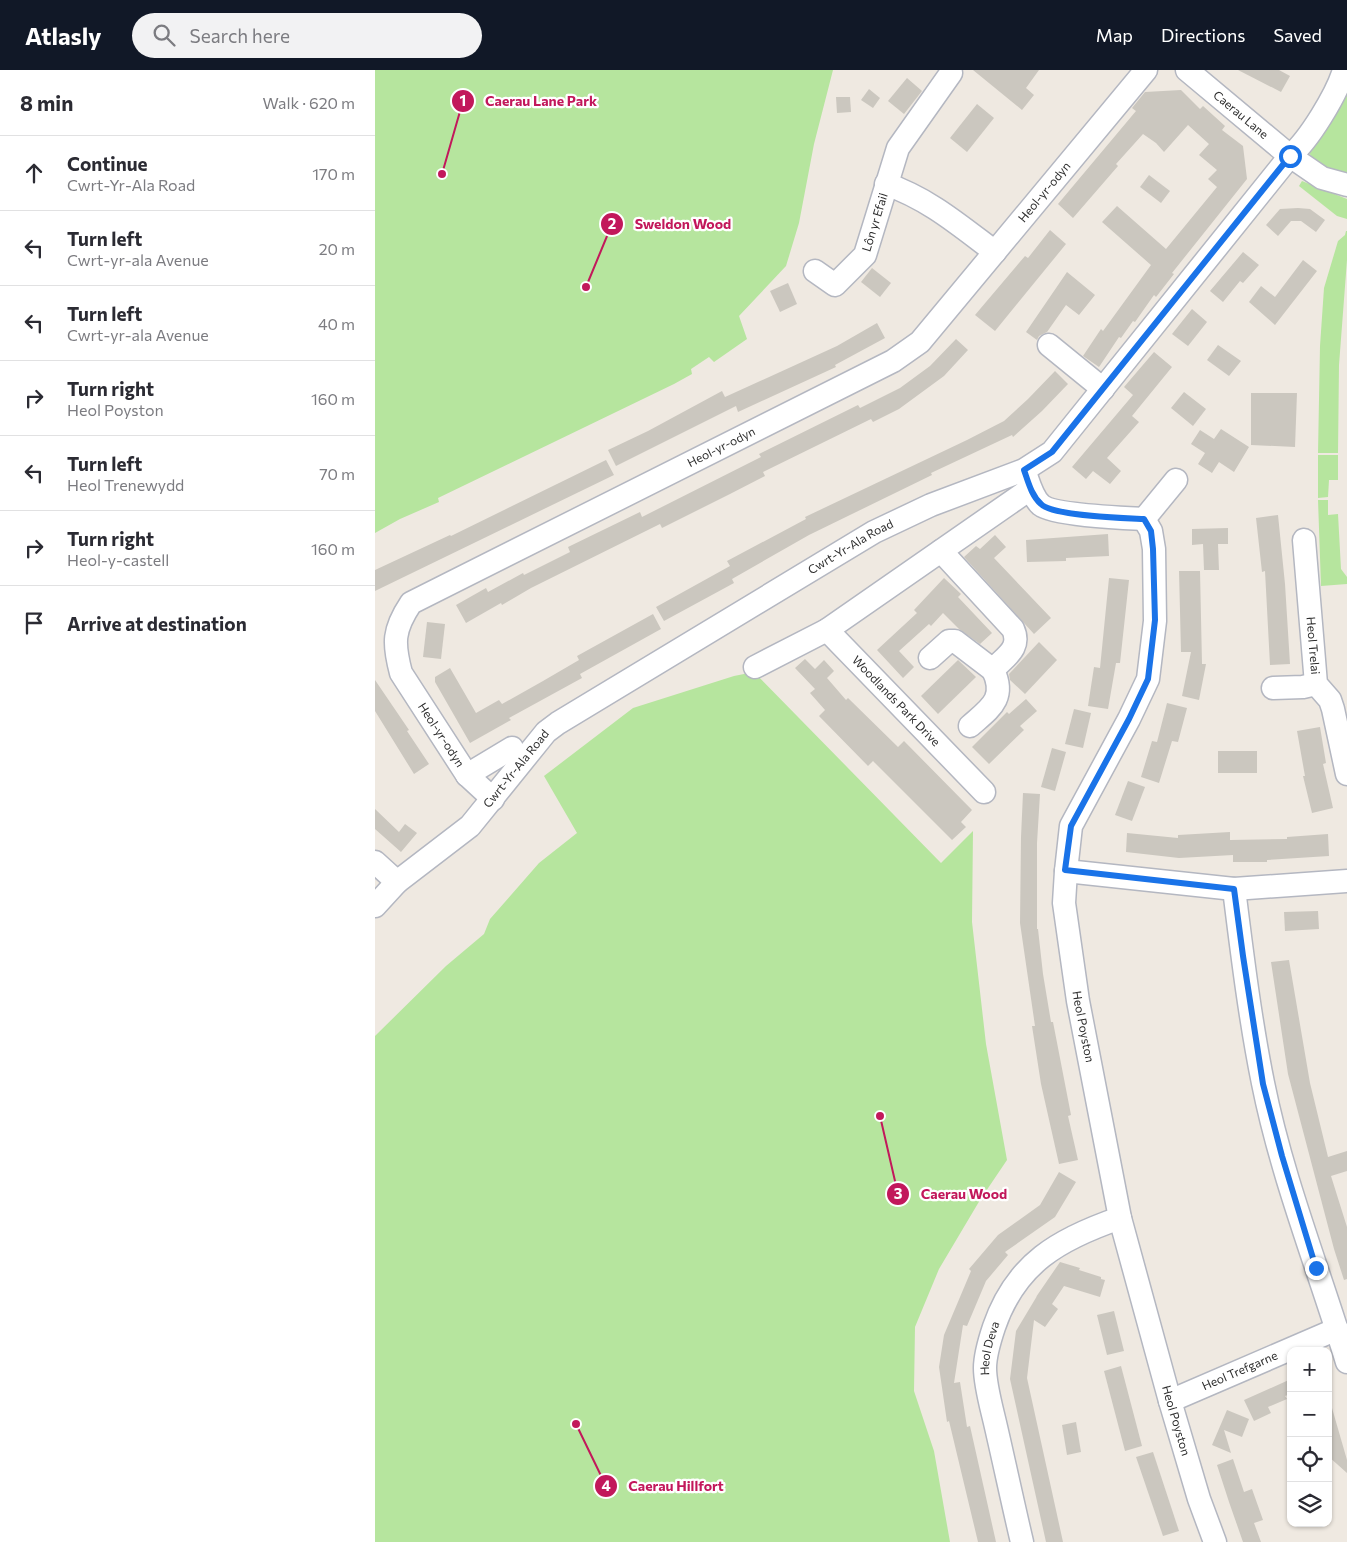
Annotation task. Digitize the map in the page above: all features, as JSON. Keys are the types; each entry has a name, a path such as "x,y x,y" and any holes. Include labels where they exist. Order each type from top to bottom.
{"street":[{"name":"Heol-yr-odyn","path":"493,799 467,775 401,673 396,654 395,637 402,617 411,603 893,362 920,342 1146,70"},
{"name":"Caerau Lane","path":"1187,70 1290,156 1322,178 1347,185"},
{"path":"1290,156 1299,149 1324,111 1342,78 1344,70"},
{"name":"Lôn yr Efail","path":"815,271 835,285 865,255 898,148 951,72"},
{"name":"Cwrt-Yr-Ala Road","path":"755,667 827,630 941,551 1027,479 1052,452 1290,156"},
{"name":"Lôn yr Efail","path":"886,184 908,191 931,204 995,252"},
{"path":"1049,345 1103,389"},
{"path":"1027,479 1041,506 1062,512 1144,519 1176,480"},
{"name":"Cwrt-Yr-Ala Road","path":"375,906 397,882 470,826 546,732 570,716 874,532 931,506 1027,479"},
{"name":"Heol Poyston","path":"1144,519 1151,531 1153,549 1155,620 1148,679 1129,719 1071,826 1065,870 1064,903 1078,1001 1120,1218 1170,1401 1199,1499 1215,1542"},
{"name":"Heol Trelai","path":"1304,540 1316,684 1330,700 1347,774"},
{"path":"941,551 1013,629 1016,636 1013,649 993,670"},
{"name":"Woodlands Park Drive","path":"827,630 959,775 984,792"},
{"path":"930,658 949,641 955,641 993,670 998,680 998,694 994,704 969,726"},
{"path":"1273,688 1303,687 1316,684"},
{"name":"Cwrt-Yr-Ala Road","path":"467,775 512,748"},
{"path":"375,862 397,882"},
{"path":"1065,870 1234,889 1347,881"},
{"path":"1234,889 1263,1084 1282,1156 1347,1362"},
{"name":"Heol Deva","path":"1022,1542 985,1368 991,1337 1000,1310 1017,1282 1036,1260 1061,1243 1088,1229 1120,1218"},
{"name":"Heol Trefgarne","path":"1170,1401 1337,1329"}],"green space":[{"path":"375,70 833,70 814,144 799,223 786,266 739,316 747,339 714,362 709,357 691,369 692,374 674,384 438,498 439,502 400,519 375,533"},
{"path":"1347,76 1347,172 1343,173 1324,170 1316,164 1310,155 1310,145"},
{"path":"1302,181 1347,199 1347,219 1337,216 1299,186"},
{"path":"1346,231 1347,260 1339,365 1338,453 1318,453 1320,346 1324,288 1338,241 1345,235"},
{"path":"1318,455 1338,455 1338,480 1329,480 1328,497 1318,498"},
{"path":"1318,500 1328,500 1328,515 1338,514 1341,569 1347,577 1347,584 1321,586"},
{"path":"754,672 941,863 973,831 972,922 986,1044 1007,1160 980,1200 939,1269 915,1327 914,1391 934,1451 950,1542 375,1542 375,1036 446,966 484,934 490,919 539,863 577,833 544,776 633,708 734,676"}],"building":[{"path":"973,70 1039,70 1026,88 1034,95 1022,110"},
{"path":"1238,70 1279,70 1290,76 1281,92"},
{"path":"907,78 922,91 904,114 888,101"},
{"path":"869,89 880,98 873,108 861,100"},
{"path":"1181,90 1200,109 1203,106 1225,126 1222,130 1243,146 1247,179 1172,273 1174,274 1156,297 1154,295 1135,322 1133,321 1121,338 1119,337 1099,367 1083,356 1101,329 1103,331 1151,265 1102,222 1117,206 1166,249 1217,187 1208,179 1217,170 1199,155 1209,144 1188,125 1164,152 1156,143 1143,134 1116,164 1118,166 1073,218 1058,204 1136,111 1132,108 1145,92"},
{"path":"836,97 850,97 851,112 837,113"},
{"path":"977,104 994,118 967,152 950,138"},
{"path":"1149,175 1170,191 1161,203 1140,187"},
{"path":"1280,209 1310,209 1325,220 1316,232 1301,221 1291,221 1278,236 1266,225"},
{"path":"1050,230 1066,244 995,331 975,315 1025,256 1028,258"},
{"path":"1243,252 1259,265 1243,283 1240,281 1223,302 1210,291"},
{"path":"1303,260 1317,271 1275,325 1249,302 1261,286 1275,297"},
{"path":"872,268 891,283 880,297 861,282"},
{"path":"1067,272 1095,295 1079,315 1066,305 1047,332 1039,336 1037,340 1026,332"},
{"path":"788,283 797,304 780,312 770,291"},
{"path":"1192,309 1207,322 1188,346 1172,334"},
{"path":"877,323 885,338 835,365 836,367 738,412 736,406 616,466 608,450 648,431 722,391 725,397 837,346"},
{"path":"956,339 968,350 944,376 899,409 873,422 871,419 763,472 765,476 730,494 662,528 660,524 531,588 502,605 501,603 466,623 456,605 486,588 488,592 523,573 524,575 570,552 568,547 640,512 642,517 761,457 759,454 858,405 860,408 900,388 930,366"},
{"path":"1218,345 1241,361 1229,376 1207,360"},
{"path":"1154,352 1172,367 1132,416 1139,422 1107,458 1121,471 1110,484 1093,471 1086,479 1072,467 1133,395 1124,387"},
{"path":"1055,371 1068,384 1013,437 1012,435 931,473 932,475 809,535 732,579 734,583 664,621 656,607 730,566 727,561 806,519 805,517 1004,421"},
{"path":"1184,392 1206,409 1193,426 1171,408"},
{"path":"1251,393 1297,393 1295,447 1251,445"},
{"path":"1221,429 1249,447 1234,472 1219,462 1212,473 1198,464 1205,453 1191,444 1200,430 1214,439"},
{"path":"606,460 614,475 375,591 375,570 451,536"},
{"path":"1278,515 1290,664 1270,665 1265,571 1262,572 1256,518"},
{"path":"1228,528 1228,544 1218,544 1219,570 1204,570 1203,544 1192,545 1192,529"},
{"path":"1108,534 1109,556 1066,558 1066,561 1027,562 1026,540"},
{"path":"995,535 1006,547 994,558 1051,618 1034,634 964,557 976,546 980,549"},
{"path":"1179,571 1200,571 1202,664 1206,664 1199,700 1182,696 1191,652 1181,652"},
{"path":"944,578 961,594 958,597 992,633 980,644 959,629 943,613 931,626 929,624 899,651 914,667 903,678 877,650 917,613 914,610"},
{"path":"1109,578 1129,580 1120,663 1116,663 1108,709 1088,706 1094,667 1100,668"},
{"path":"653,614 661,629 580,674 582,678 509,718 511,720 470,743 435,682 435,677 450,668 476,713 499,700 502,704 579,660 577,656"},
{"path":"427,622 445,624 441,659 423,657"},
{"path":"1039,642 1057,660 1025,694 1010,680 1009,674"},
{"path":"805,659 815,669 824,660 834,671 827,678 846,700 848,698 898,747 904,741 972,810 961,822 966,827 952,840 873,761 868,766 819,716 825,710 810,693 815,689 795,668"},
{"path":"958,660 976,677 938,714 921,696"},
{"path":"375,680 409,730 407,731 429,764 414,774 375,711"},
{"path":"1026,699 1037,711 1020,726 1024,730 989,764 972,747 1007,712 1009,714"},
{"path":"1167,703 1187,708 1178,742 1172,741 1159,783 1141,777 1152,741 1157,742"},
{"path":"1074,709 1091,713 1083,748 1065,744"},
{"path":"1320,727 1326,763 1323,764 1333,808 1312,813 1303,776 1305,776 1297,731"},
{"path":"1052,748 1066,752 1055,791 1041,787"},
{"path":"1218,751 1257,751 1257,773 1218,773"},
{"path":"1128,781 1145,787 1132,821 1115,815"},
{"path":"1023,793 1040,794 1037,843 1037,929 1051,1022 1053,1022 1071,1115 1068,1116 1078,1160 1059,1164 1041,1084 1032,1026 1035,1026 1020,923"},
{"path":"375,809 399,832 405,824 417,833 401,852 375,829"},
{"path":"1230,832 1230,840 1287,839 1287,837 1328,834 1329,856 1267,860 1267,862 1233,862 1233,855 1179,858 1126,852 1127,833 1178,838 1178,835"},
{"path":"1318,911 1319,929 1285,931 1284,912"},
{"path":"1289,960 1310,1083 1328,1157 1347,1151 1347,1171 1331,1176 1347,1227 1347,1279 1344,1280 1334,1249 1288,1074 1271,962"},
{"path":"1059,1172 1076,1182 1055,1217 1005,1252 1008,1255 986,1281 967,1326 963,1325 954,1383 960,1382 967,1427 970,1426 996,1542 978,1542 949,1421 947,1422 939,1367 944,1335 971,1271 969,1269 998,1235 1040,1205"},
{"path":"1060,1262 1080,1268 1079,1270 1105,1280 1100,1297 1064,1286 1052,1304 1058,1309 1045,1327 1034,1320 1027,1378 1063,1542 1046,1542 1010,1379 1016,1331"},
{"path":"1114,1311 1124,1351 1107,1355 1097,1315"},
{"path":"1121,1366 1142,1446 1125,1451 1104,1371"},
{"path":"1287,1381 1287,1395 1285,1396 1287,1399 1268,1407 1271,1413 1254,1421 1244,1400"},
{"path":"1332,1408 1347,1460 1347,1473 1332,1460"},
{"path":"1227,1410 1249,1419 1242,1437 1224,1430 1231,1453 1212,1445"},
{"path":"1076,1422 1081,1452 1067,1455 1062,1425"},
{"path":"1153,1452 1179,1531 1163,1536 1136,1457"},
{"path":"1233,1459 1244,1492 1252,1489 1263,1520 1254,1523 1261,1542 1243,1542 1229,1502 1217,1465"}],"place":[{"name":"Caerau Lane Park","path":"442,174"},
{"name":"Sweldon Wood","path":"586,287"},
{"name":"Caerau Wood","path":"880,1116"},
{"name":"Caerau Hillfort","path":"576,1424"}],"route":[{"path":"1290,156 1052,452 1024,470 1031,489 1041,506 1062,512 1144,519 1151,531 1153,549 1155,620 1148,679 1129,719 1071,826 1065,870 1234,889 1263,1084 1282,1156 1316,1268"}]}
